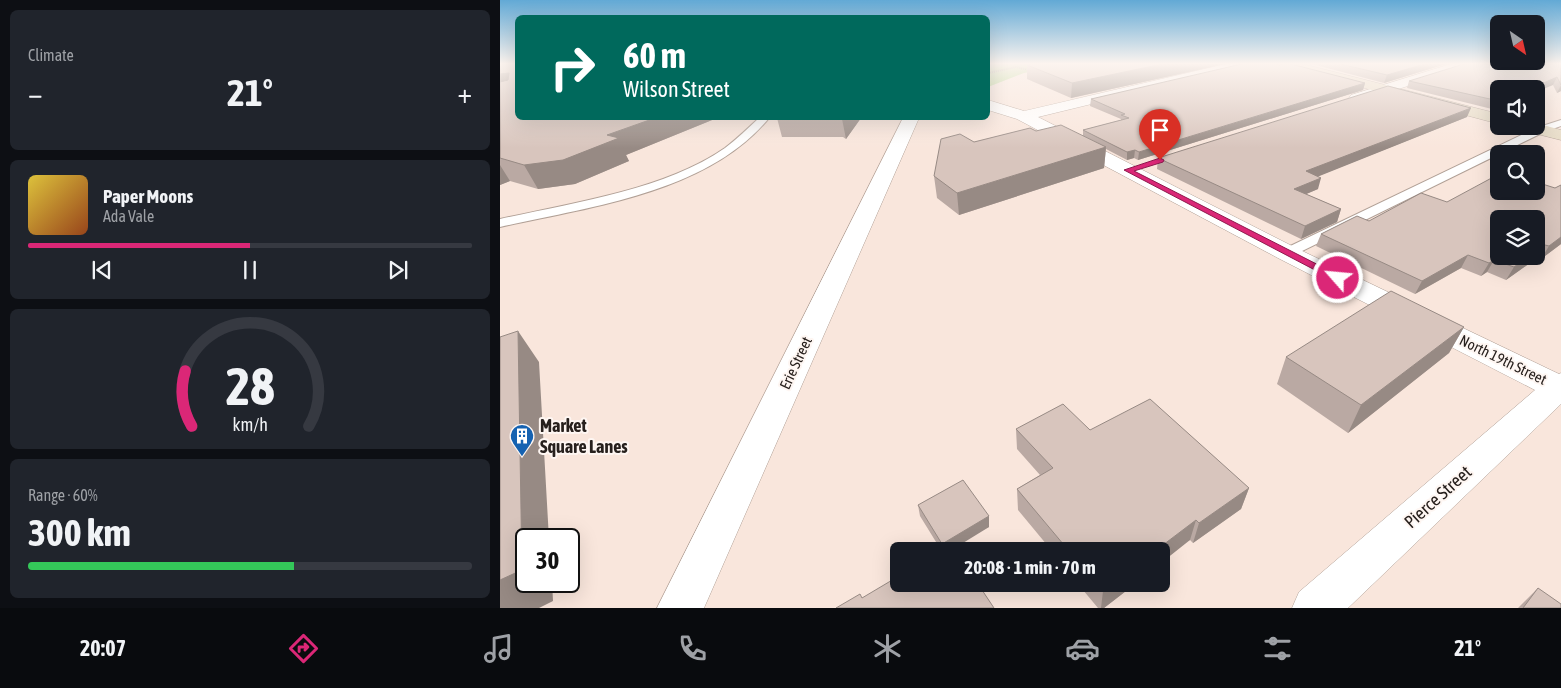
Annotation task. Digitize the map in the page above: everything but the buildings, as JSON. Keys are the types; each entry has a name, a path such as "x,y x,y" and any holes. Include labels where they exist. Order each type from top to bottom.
{"main road":[{"path":"1393,91 1490,117"},
{"path":"1545,131 1561,135"}],"street":[{"path":"1023,116 1126,91"},
{"path":"1337,104 1377,91"},
{"name":"North 19th Street","path":"990,105 1023,116 1287,253 1560,387"},
{"name":"Erie Street","path":"680,608 910,120"},
{"path":"1128,170 1152,163"},
{"name":"Pierce Street","path":"1315,608 1560,387"}],"lane":[{"path":"500,223 598,201 680,174 727,151 762,120"},
{"path":"1545,126 1561,123"},
{"path":"1287,253 1520,135"}],"place":[{"name":"Market Square Lanes","path":"522,457"}],"route":[{"path":"1160,160 1128,170 1338,278"}]}
